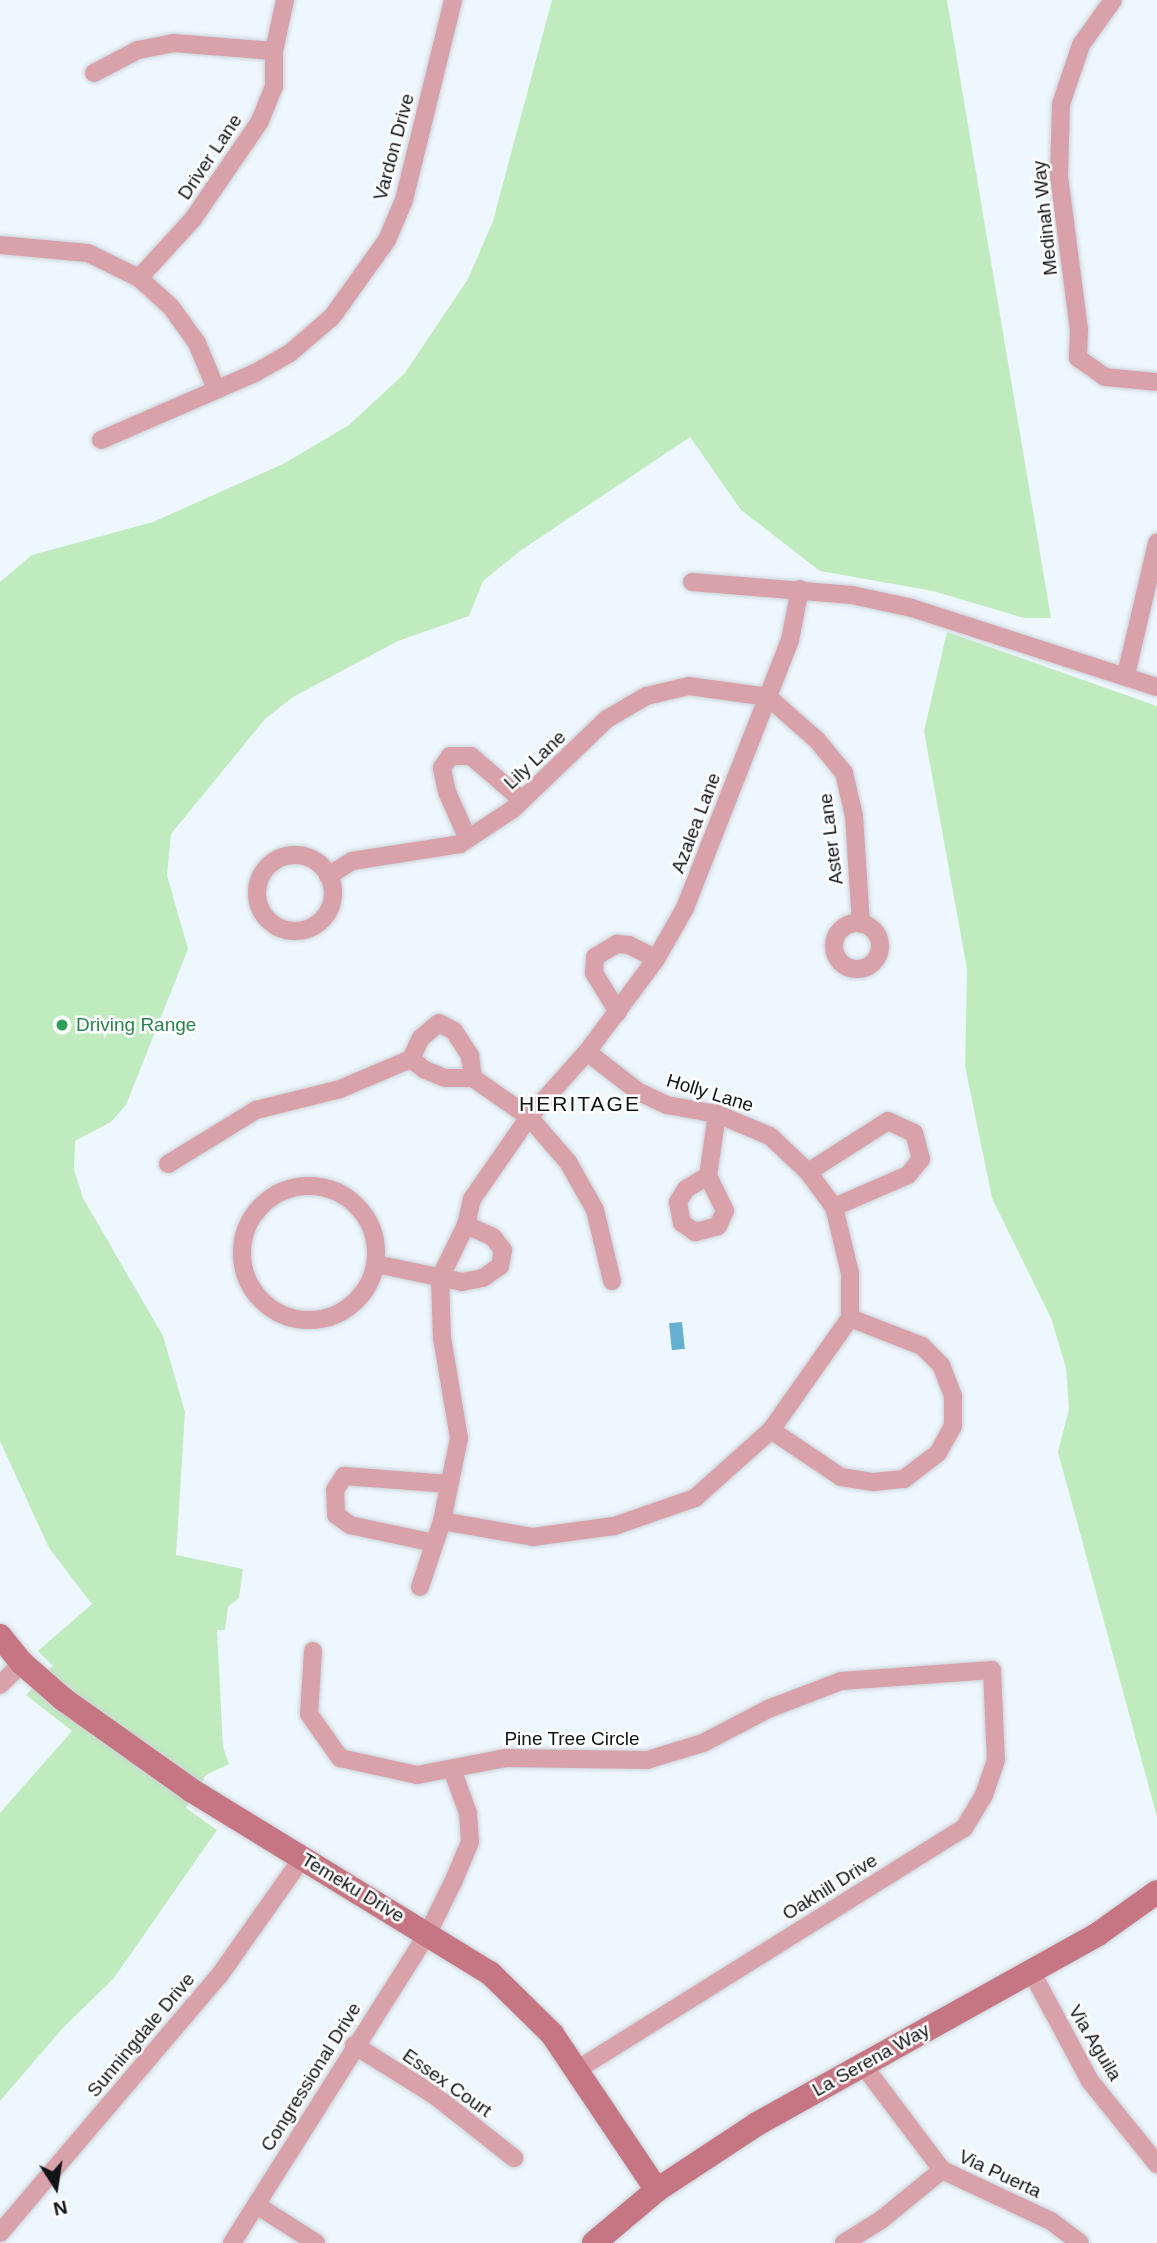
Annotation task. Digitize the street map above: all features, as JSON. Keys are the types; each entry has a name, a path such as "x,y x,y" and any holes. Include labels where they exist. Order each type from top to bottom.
{"street":[{"name":"Driver Lane","path":"139,278 168,250 242,153 274,87 274,51 285,0"},
{"name":"Vardon Drive","path":"101,440 290,354 332,317 387,240 404,200 453,0"},
{"name":"Medinah Way","path":"1113,0 1081,45 1061,104 1059,176 1079,329 1077,358 1105,377 1157,382"},
{"path":"94,73 138,50 173,43 274,51"},
{"path":"0,244 88,253 139,278 171,307 197,343 216,389"},
{"path":"1126,675 1157,543"},
{"path":"692,582 800,589 912,608 1157,687"},
{"name":"Azalea Lane","path":"587,1052 656,959 685,908 797,618 800,589"},
{"name":"Lily Lane","path":"328,876 352,861 434,849 468,839 522,800 607,719 646,696 689,686 768,697"},
{"name":"Aster Lane","path":"768,697 817,740 844,773 854,816 861,924"},
{"path":"468,839 447,792 442,768 450,756 471,756 522,800"},
{"path":"283,857 309,858 328,876 332,898 329,910 313,927 290,931 279,928 261,911 257,899 262,873 283,857"},
{"path":"618,1012 594,973 596,957 617,944 629,945 656,959"},
{"path":"169,1164 256,1110 340,1089 411,1059 421,1038 439,1023 465,1045 473,1078"},
{"path":"420,1587 442,1521 459,1438 442,1338 440,1278 466,1225 472,1199 529,1117 587,1052"},
{"name":"Holly Lane","path":"587,1052 639,1092 667,1105 717,1114 771,1136 808,1172 834,1208 850,1273 850,1318"},
{"path":"411,1059 445,1078 473,1078 529,1117 568,1162 595,1210 612,1281"},
{"path":"708,1175 717,1114"},
{"path":"808,1172 888,1121 914,1133 921,1159 908,1175 834,1208"},
{"path":"316,1186 337,1191 356,1203 373,1231 376,1264 369,1286 355,1303 336,1315 314,1320 291,1318 255,1293 245,1274 242,1252 246,1230 257,1211 283,1192 316,1186"},
{"path":"376,1264 462,1282 483,1278 500,1266 503,1250 493,1237 466,1225"},
{"path":"442,1521 533,1536 614,1526 695,1498 771,1430 850,1318 922,1346 941,1366 953,1395 953,1426 938,1453 904,1479 874,1482 841,1477 771,1430"},
{"path":"434,1543 350,1525 336,1514 335,1490 344,1476 450,1485"},
{"name":"Temeku Drive","path":"0,1636 22,1663 63,1699 191,1790 428,1933 510,1991 578,2069 657,2190"},
{"name":"Pine Tree Circle","path":"313,1651 309,1714 340,1758 417,1775 506,1758 647,1760 703,1743 768,1709 841,1681 992,1670"},
{"path":"0,1685 22,1663"},
{"name":"Oakhill Drive","path":"578,2069 964,1828 984,1796 996,1760 992,1670"},
{"name":"Congressional Drive","path":"232,2243 258,2206 354,2045 428,1933 470,1842 468,1813 452,1769"},
{"name":"Sunningdale Drive","path":"0,2233 219,1976 303,1857"},
{"name":"La Serena Way","path":"594,2243 657,2190 757,2124 1098,1934 1157,1892"},
{"name":"Via Aguila","path":"1031,1971 1090,2081 1157,2164"},
{"name":"Essex Court","path":"354,2045 434,2095 514,2158"},
{"name":"Via Puerta","path":"863,2065 942,2170 1051,2221 1080,2243"},
{"path":"844,2243 881,2220 942,2170"},
{"path":"258,2206 316,2243"}],"green space":[{"path":"552,0 947,0 1051,618 1024,618 933,591 820,571 741,510 690,437 520,551 483,581 469,616 398,641 293,697 265,719 171,834 167,875 188,949 126,1105 111,1122 75,1141 74,1170 83,1198 163,1336 185,1412 176,1555 243,1569 239,1598 228,1607 225,1630 217,1630 223,1747 229,1764 206,1775 186,1808 217,1830 114,1978 62,2029 0,2101 0,1813 72,1731 26,1695 53,1666 38,1651 92,1604 49,1548 0,1441 0,582 32,555 153,522 283,464 349,425 405,373 468,279 493,221"},
{"path":"947,632 1157,706 1157,1817 1058,1452 1069,1409 1066,1368 1051,1318 992,1198 965,1066 967,969 924,731"}],"water":[{"path":"682,1322 685,1349 672,1350 669,1323"}],"place":[{"name":"Driving Range","path":"62,1025"}],"district":[{"name":"HERITAGE","path":"580,1104"}]}
